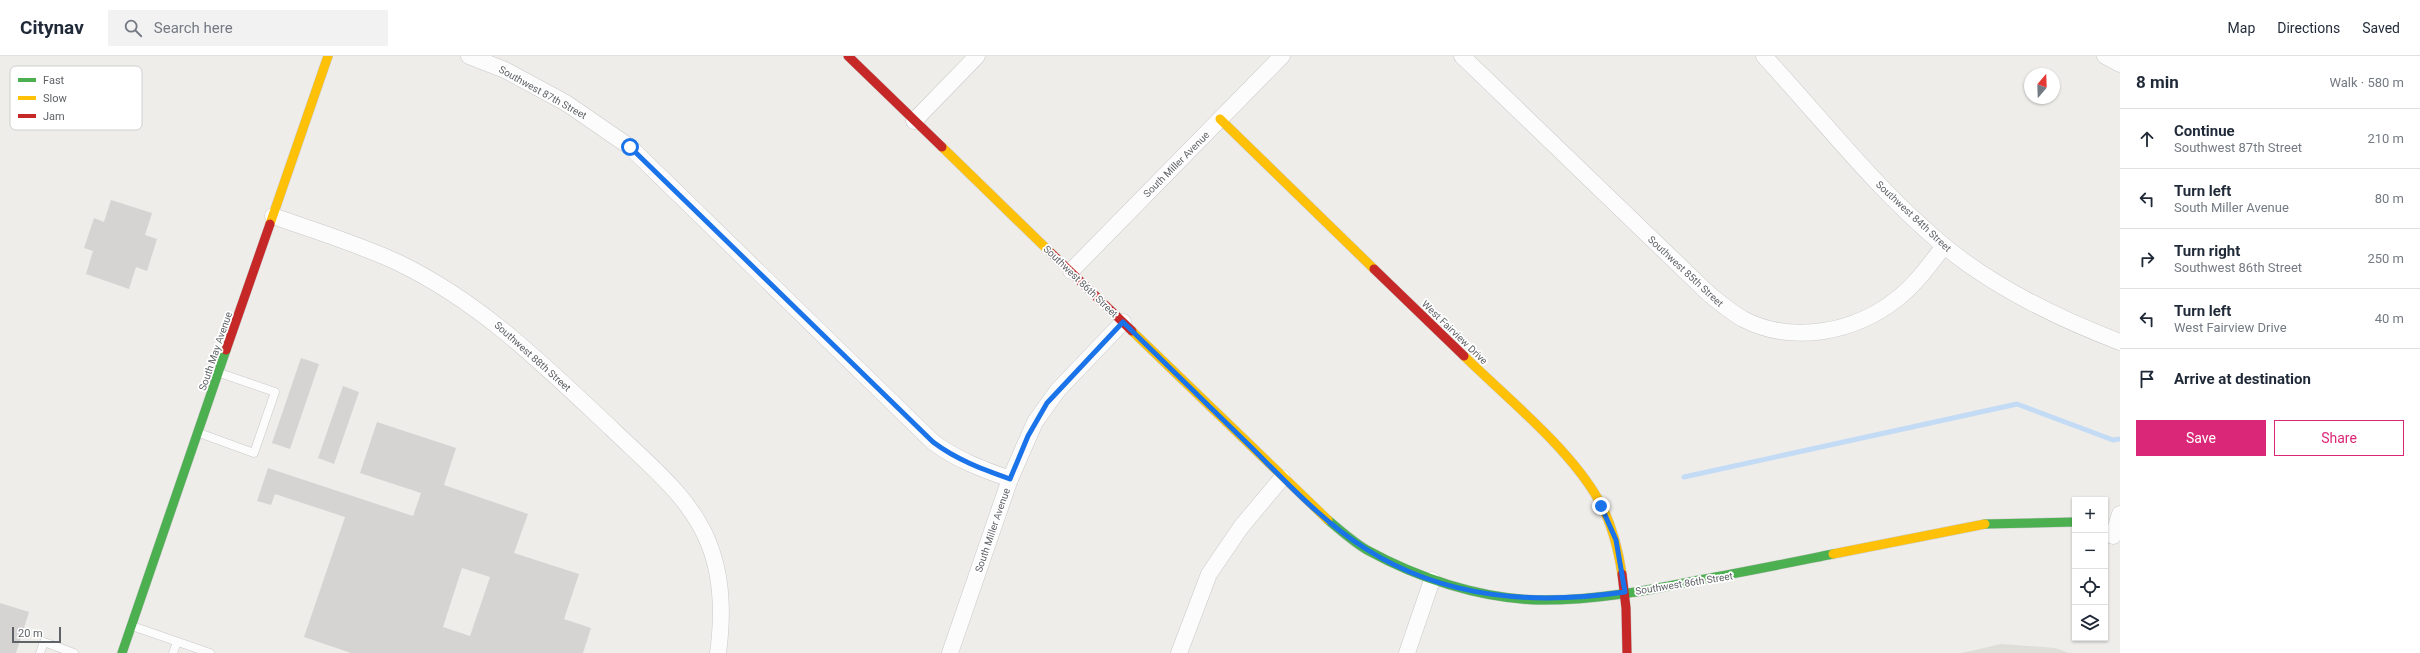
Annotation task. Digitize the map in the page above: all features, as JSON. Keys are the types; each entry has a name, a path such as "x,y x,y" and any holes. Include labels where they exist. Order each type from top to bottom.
{"street":[{"name":"South May Avenue","path":"122,653 328,56"},
{"name":"Southwest 87th Street","path":"468,56 505,70 566,103 630,147 933,442 948,453 970,464 1010,479"},
{"name":"Southwest 86th Street","path":"848,56 1319,513 1365,549 1411,572 1432,580 1464,589 1524,599 1586,598 1650,590 1720,577 1989,523 2072,522"},
{"path":"914,121 977,56"},
{"name":"South Miller Avenue","path":"1071,271 1282,56"},
{"name":"Southwest 85th Street","path":"1462,56 1709,294 1733,313 1755,324 1785,331 1816,332 1846,327 1861,321 1898,298 1910,287 1944,246"},
{"name":"Southwest 84th Street","path":"1764,56 1880,187 1944,246 1984,274 2034,304 2057,316 2120,342"},
{"path":"2105,56 2120,64"},
{"name":"West Fairview Drive","path":"1220,119 1576,466 1597,496 1616,540 1625,592 1628,621 1627,653"},
{"name":"Southwest 88th Street","path":"273,216 366,249 399,263 455,294 507,332 673,489 687,506 709,543 719,582 721,624 718,653"},
{"name":"South Miller Avenue","path":"950,653 1010,479 1028,436 1047,403 1123,322"},
{"path":"1179,653 1200,594 1214,564 1241,527 1282,478"},
{"path":"2113,536 2120,514"},
{"path":"1407,653 1432,580"}],"lane":[{"path":"198,432 254,452 275,392 219,372"},
{"path":"132,626 210,653"},
{"path":"40,653 44,642 74,653"},
{"path":"173,653 177,642"}],"shaded area":[{"path":"2001,644 2055,648 2069,653 1962,653"}],"building":[{"path":"111,200 152,213 145,235 157,239 147,271 136,267 129,289 86,274 93,251 84,248 94,218 104,222"},
{"path":"301,358 319,364 290,449 272,443"},
{"path":"343,386 359,392 334,464 318,458"},
{"path":"377,422 456,448 444,485 528,514 514,553 579,574 564,619 591,628 583,653 351,653 304,637 345,517 275,494 271,505 257,501 268,468 413,516 421,493 360,473","holes":["462,568 490,577 470,636 443,627"]},
{"path":"0,603 29,612 16,653 0,653"}],"waterway":[{"path":"1684,477 2017,404 2113,440 2120,439"}],"traffic: fast":[{"path":"122,653 226,350"},
{"path":"1328,520 1352,540 1367,550 1428,578 1471,591 1537,600 1578,599 1639,591 1833,554"},
{"path":"1985,524 2072,522"}],"traffic: slow":[{"path":"270,224 328,56"},
{"path":"1220,119 1374,269"},
{"path":"942,147 1051,253"},
{"path":"1132,331 1328,520"},
{"path":"1464,356 1554,442 1586,480 1603,507 1616,545 1622,574"},
{"path":"1833,554 1985,524"}],"traffic: jam":[{"path":"848,56 942,147"},
{"path":"226,350 270,224"},
{"path":"1051,253 1132,331"},
{"path":"1374,269 1464,356"},
{"path":"1622,574 1626,608 1627,653"}],"route":[{"path":"630,147 933,442 948,453 986,471 1010,479 1028,436 1047,403 1123,322 1319,513 1365,549 1411,572 1432,580 1464,589 1512,598 1537,600 1586,598 1625,592 1616,540 1601,506"}]}
